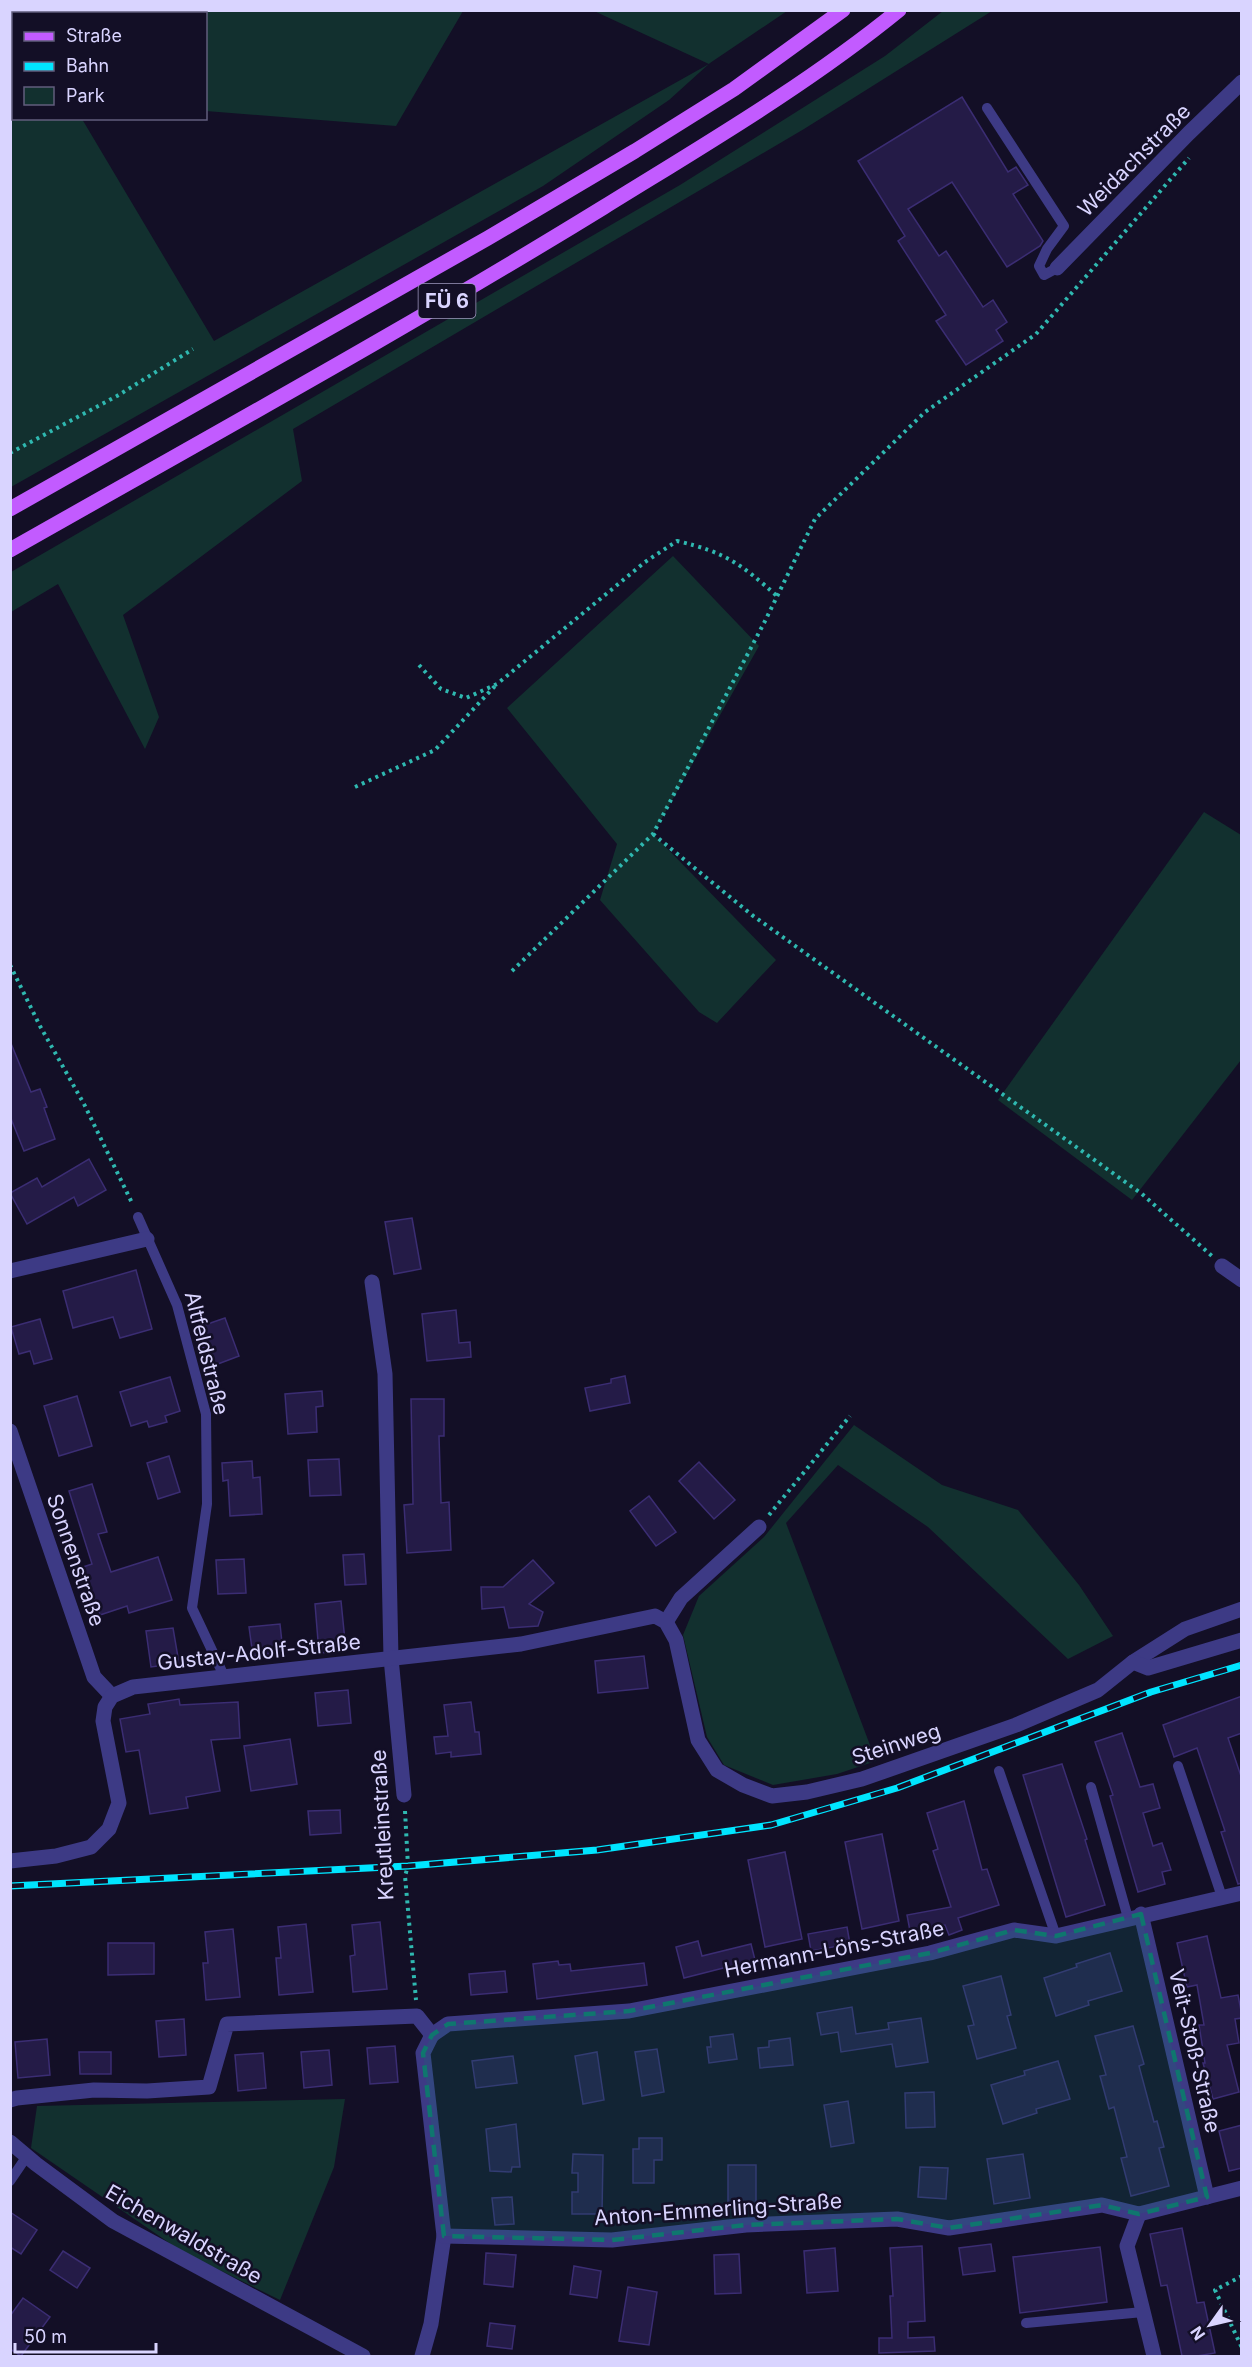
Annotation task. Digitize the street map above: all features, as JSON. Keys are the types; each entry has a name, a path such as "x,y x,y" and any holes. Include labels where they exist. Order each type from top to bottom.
{"main road":[{"name":"FÜ 6","path":"10,509 488,238 625,157 734,89 843,10"},
{"name":"FÜ 6","path":"10,550 502,270 747,119 872,33 900,10"}],"street":[{"name":"Weidachstraße","path":"1057,268 1242,82"},
{"path":"10,1271 147,1239"},
{"path":"1222,1266 1242,1280"},
{"name":"Kreutleinstraße","path":"372,1282 385,1374 391,1658 404,1795"},
{"name":"Sonnenstraße","path":"10,1431 94,1677 112,1696"},
{"path":"661,1619 759,1527"},
{"name":"Steinweg","path":"661,1619 676,1640 698,1740 717,1770 743,1785 772,1796 807,1792 862,1779 1016,1725 1098,1690 1133,1662 1185,1629 1242,1610"},
{"name":"Gustav-Adolf-Straße","path":"112,1696 133,1687 521,1644 661,1619"},
{"path":"1133,1662 1148,1668 1242,1640"},
{"path":"10,1861 56,1856 91,1847 110,1829 119,1803 103,1721 105,1707 112,1696"},
{"name":"Hermann-Löns-Straße","path":"432,2035 448,2024 629,2011 930,1953 1014,1930 1056,1935 1242,1893"},
{"name":"Veit-Stoß-Straße","path":"1135,1916 1207,2197"},
{"path":"10,2100 94,2090 147,2091 209,2087 227,2024 417,2016 432,2035 423,2054 444,2236 431,2324 422,2356"},
{"name":"Eichenwaldstraße","path":"10,2142 113,2222 363,2356"},
{"name":"Anton-Emmerling-Straße","path":"444,2236 612,2240 746,2225 897,2219 950,2228 1102,2205 1140,2214 1242,2188"},
{"path":"1140,2214 1127,2246 1154,2356"}],"lane":[{"path":"987,108 1064,226 1047,249 1039,266 1044,275 1057,268"},
{"name":"Altfeldstraße","path":"138,1216 177,1305 206,1414 207,1504 192,1608 225,1678"},
{"path":"1178,1766 1222,1897"},
{"path":"999,1771 1056,1935"},
{"path":"1091,1787 1135,1916"},
{"path":"10,2181 27,2156"},
{"path":"1026,2323 1143,2312"}],"path":[{"path":"512,971 652,834 815,519 925,412 1036,334 1150,206 1187,162 1192,152"},
{"path":"10,453 117,396 193,349"},
{"path":"354,787 435,750 497,684 645,562 677,541 707,548 742,566 777,596"},
{"path":"419,665 441,689 466,698 497,684"},
{"path":"652,834 752,915 1142,1194 1222,1266"},
{"path":"10,965 40,1026 84,1104 138,1216"},
{"path":"759,1527 850,1416"},
{"name":"Kreutleinstraße","path":"404,1795 408,1866 405,1876 417,2016"},
{"path":"1242,2276 1215,2290 1242,2348"}],"highlighted area":[{"path":"1141,1914 1207,2197 1139,2214 1102,2205 949,2228 897,2219 746,2225 612,2240 444,2236 423,2053 432,2035 448,2024 629,2011 930,1953 1014,1930 1056,1936"}],"green space":[{"path":"11,10 463,11 396,126 207,111 207,12 12,12 12,120 83,120 214,341 709,64 669,100 543,186 11,487"},
{"path":"594,11 787,11 709,64"},
{"path":"943,11 992,11 804,129 293,429 302,481 123,615 159,717 145,749 58,584 11,612 11,572 680,185 885,56"},
{"path":"673,556 759,646 653,834 776,960 717,1023 699,1012 600,900 617,844 507,708"},
{"path":"1204,812 1241,835 1241,1060 1132,1200 998,1100"},
{"path":"854,1425 942,1485 1018,1510 1079,1585 1113,1636 1068,1659 928,1527 838,1465 786,1523 876,1761 837,1774 773,1785 724,1765 707,1737 683,1635 699,1596 764,1537"},
{"path":"345,2099 334,2167 280,2300 181,2251 31,2148 37,2106"}],"building":[{"path":"962,97 1008,172 1016,167 1028,185 1013,194 1043,241 1040,246 1007,267 952,182 908,209 939,256 946,251 983,307 993,300 1007,322 996,330 1003,341 966,365 936,321 946,315 898,241 905,236 858,161"},
{"path":"10,1041 31,1092 40,1089 55,1139 24,1151 10,1116"},
{"path":"89,1159 106,1190 78,1206 74,1197 27,1224 10,1193 37,1178 42,1187"},
{"path":"412,1218 421,1269 394,1274 385,1222"},
{"path":"136,1270 152,1329 120,1338 113,1317 73,1328 63,1291"},
{"path":"456,1310 459,1343 470,1342 471,1357 427,1361 422,1314"},
{"path":"225,1318 239,1356 210,1367 196,1328"},
{"path":"40,1319 52,1359 34,1364 30,1351 19,1354 11,1327"},
{"path":"625,1376 630,1403 590,1411 585,1388 611,1383 611,1379"},
{"path":"170,1377 180,1411 165,1416 167,1422 149,1427 147,1421 131,1426 120,1392"},
{"path":"322,1391 323,1406 316,1407 317,1432 288,1434 285,1394"},
{"path":"77,1396 92,1446 59,1456 44,1406"},
{"path":"411,1399 444,1399 444,1436 439,1436 441,1503 449,1502 451,1550 407,1553 404,1505 413,1504"},
{"path":"169,1456 180,1492 158,1499 147,1463"},
{"path":"339,1459 341,1495 310,1496 308,1460"},
{"path":"252,1461 253,1478 260,1477 262,1514 230,1516 228,1480 223,1481 222,1463"},
{"path":"699,1462 735,1500 714,1519 679,1481"},
{"path":"92,1484 107,1532 98,1534 111,1572 158,1557 172,1600 129,1613 127,1606 100,1615 83,1567 92,1564 69,1491"},
{"path":"649,1496 676,1532 656,1546 630,1511"},
{"path":"364,1554 366,1584 345,1585 343,1555"},
{"path":"244,1559 246,1593 218,1594 216,1560"},
{"path":"533,1560 554,1583 529,1604 543,1612 538,1626 509,1628 504,1607 482,1609 481,1587 503,1587"},
{"path":"341,1601 346,1651 319,1653 315,1604"},
{"path":"280,1624 283,1652 253,1656 249,1627"},
{"path":"173,1628 179,1663 151,1667 146,1631"},
{"path":"644,1656 648,1688 598,1693 595,1661"},
{"path":"348,1690 351,1723 318,1726 315,1693"},
{"path":"1242,1696 1242,1733 1228,1738 1242,1779 1242,1883 1238,1884 1221,1832 1225,1831 1197,1748 1174,1757 1163,1725"},
{"path":"179,1699 180,1705 238,1702 240,1738 211,1740 220,1791 186,1797 188,1808 150,1814 139,1750 126,1752 120,1719 150,1714 148,1704"},
{"path":"471,1702 475,1732 479,1732 481,1754 451,1757 451,1752 436,1754 434,1737 448,1736 444,1705"},
{"path":"1122,1733 1140,1787 1153,1784 1160,1808 1143,1813 1153,1846 1162,1843 1171,1870 1162,1872 1165,1884 1138,1892 1110,1796 1113,1795 1095,1742"},
{"path":"290,1739 297,1784 251,1791 244,1746"},
{"path":"1062,1764 1087,1839 1085,1840 1105,1905 1066,1917 1023,1775"},
{"path":"964,1801 982,1870 987,1869 999,1905 958,1918 962,1930 949,1935 945,1925 910,1931 907,1915 951,1907 933,1851 938,1849 927,1813"},
{"path":"340,1810 341,1833 310,1835 308,1811"},
{"path":"882,1834 899,1921 862,1929 845,1842"},
{"path":"785,1852 802,1939 765,1947 748,1860"},
{"path":"380,1922 387,1989 353,1992 350,1956 355,1955 352,1925"},
{"path":"306,1924 313,1992 279,1995 276,1958 281,1958 278,1927"},
{"path":"847,1927 850,1944 811,1951 808,1934"},
{"path":"233,1929 240,1997 206,2000 203,1963 208,1963 205,1932"},
{"path":"1207,1936 1221,1998 1238,1995 1242,2016 1242,2018 1235,2019 1239,2043 1227,2045 1239,2092 1213,2099 1203,2063 1205,2063 1199,2025 1204,2025 1197,1985 1187,1987 1177,1943"},
{"path":"698,1941 702,1956 751,1944 755,1960 684,1978 676,1947"},
{"path":"108,1943 154,1943 154,1974 108,1975"},
{"path":"1110,1953 1122,1991 1088,2001 1089,2005 1056,2016 1044,1978"},
{"path":"558,1961 559,1965 570,1964 571,1971 644,1963 647,1985 537,1999 533,1964"},
{"path":"505,1971 507,1992 471,1995 469,1974"},
{"path":"1001,1976 1011,2015 1007,2016 1016,2048 977,2059 968,2026 974,2025 963,1986"},
{"path":"852,2007 856,2034 889,2029 888,2023 921,2018 928,2062 896,2067 892,2044 841,2052 838,2032 821,2035 817,2013"},
{"path":"184,2019 186,2055 159,2057 156,2021"},
{"path":"1133,2026 1144,2064 1139,2066 1154,2122 1157,2121 1164,2147 1159,2148 1169,2186 1131,2196 1121,2158 1127,2157 1114,2107 1109,2109 1100,2076 1106,2075 1095,2036"},
{"path":"733,2034 737,2059 709,2063 707,2047 711,2047 710,2037"},
{"path":"790,2038 793,2065 760,2068 758,2048 769,2047 769,2041"},
{"path":"47,2039 50,2075 18,2078 15,2042"},
{"path":"395,2046 398,2082 370,2084 367,2048"},
{"path":"657,2049 664,2092 642,2096 635,2052"},
{"path":"329,2050 332,2085 304,2088 301,2052"},
{"path":"79,2052 111,2052 111,2074 80,2074"},
{"path":"597,2052 604,2100 583,2104 575,2056"},
{"path":"263,2053 266,2088 238,2091 235,2055"},
{"path":"513,2056 517,2083 476,2088 472,2061"},
{"path":"1058,2061 1070,2099 1036,2109 1037,2113 1003,2124 991,2085 1025,2075 1024,2071"},
{"path":"934,2092 935,2127 906,2128 905,2093"},
{"path":"848,2101 854,2143 831,2147 824,2105"},
{"path":"516,2124 520,2167 512,2167 511,2172 490,2171 486,2129"},
{"path":"1242,2125 1242,2168 1229,2171 1219,2131"},
{"path":"639,2138 662,2138 662,2160 654,2160 654,2183 633,2183 633,2149 639,2149"},
{"path":"573,2154 603,2155 602,2214 572,2214 572,2192 578,2192 578,2173 572,2173"},
{"path":"1023,2154 1030,2198 994,2204 987,2159"},
{"path":"728,2165 756,2165 756,2204 728,2204"},
{"path":"920,2167 948,2168 946,2199 918,2197"},
{"path":"512,2197 514,2224 495,2225 492,2198"},
{"path":"10,2212 37,2230 21,2254 10,2247"},
{"path":"1182,2228 1197,2303 1204,2302 1215,2353 1182,2356 1167,2285 1161,2286 1150,2234"},
{"path":"991,2244 995,2271 963,2275 959,2248"},
{"path":"922,2246 925,2321 908,2322 908,2338 934,2337 935,2351 879,2353 879,2338 892,2338 890,2296 893,2296 890,2248"},
{"path":"1100,2247 1107,2302 1020,2313 1013,2257"},
{"path":"835,2248 838,2291 807,2293 804,2251"},
{"path":"63,2251 90,2268 77,2288 50,2270"},
{"path":"486,2253 516,2255 513,2287 484,2284"},
{"path":"739,2254 741,2293 715,2294 714,2255"},
{"path":"574,2266 601,2271 597,2298 570,2294"},
{"path":"628,2287 657,2292 649,2345 619,2341"},
{"path":"23,2298 50,2317 21,2356 10,2349 10,2316"},
{"path":"490,2323 515,2326 512,2349 487,2346"}],"railway":[{"path":"10,1886 408,1866 597,1850 771,1825 897,1788 1151,1692 1242,1665"}]}
